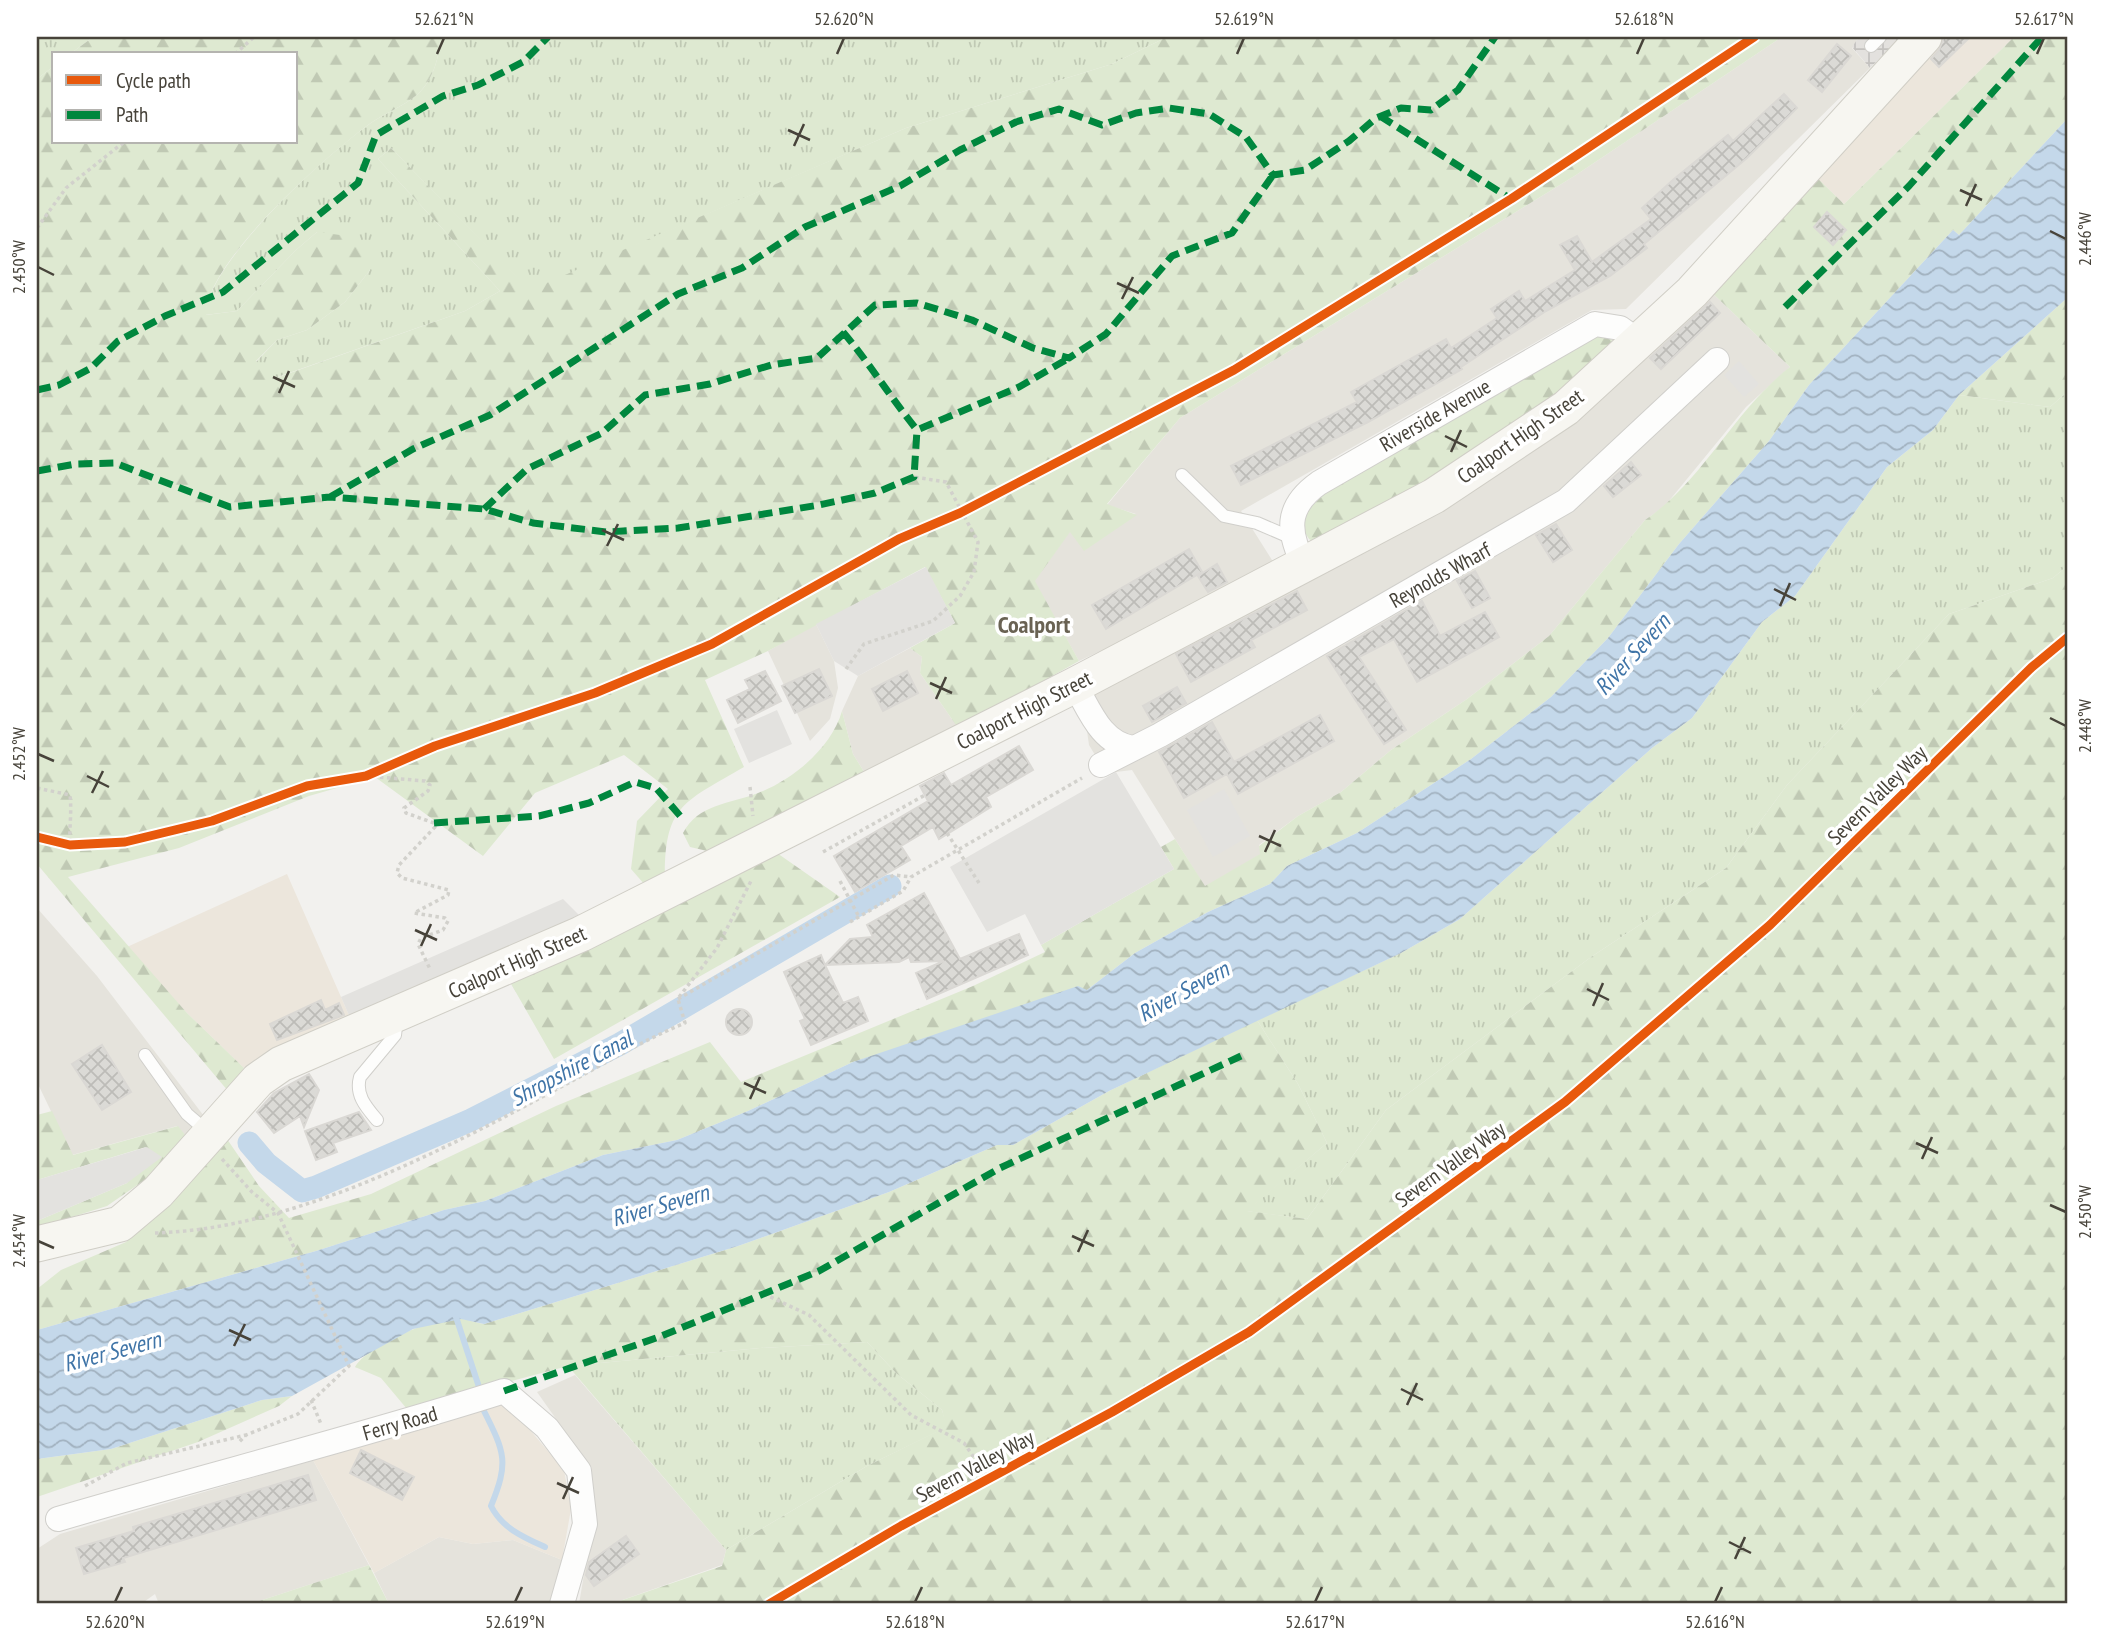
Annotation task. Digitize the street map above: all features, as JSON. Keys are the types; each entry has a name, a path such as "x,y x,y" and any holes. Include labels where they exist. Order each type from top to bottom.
{"street":[{"name":"Coalport High Street","path":"37,1244 120,1224 158,1192 208,1132 237,1105 258,1080 281,1064 582,934 1075,685 1206,614 1298,552 1434,496 1566,408 1692,292 1921,38"},
{"name":"Riverside Avenue","path":"1298,552 1293,513 1301,495 1595,324 1620,328 1638,341"},
{"name":"Reynolds Wharf","path":"1101,765 1518,532 1566,501 1717,360"},
{"path":"1075,685 1106,737 1119,746 1133,748"},
{"name":"Ferry Road","path":"58,1519 235,1467 394,1426 504,1391 547,1428 579,1471 585,1524 562,1604"}],"lane":[{"path":"1182,475 1224,516 1257,523 1298,552"},
{"path":"377,1120 360,1097 358,1086 360,1077 395,1035 397,1015"},
{"path":"145,1055 187,1114 208,1132"}],"path":[{"path":"237,52 254,37"},
{"path":"37,228 66,188 121,144"},
{"path":"846,669 864,644 933,621 960,596 974,572 978,542 960,513 946,482 914,477"},
{"path":"948,519 972,507"},
{"path":"850,922 903,891 911,877 1101,765"},
{"path":"354,778 389,766"},
{"path":"366,776 425,781 430,785 428,791 404,808 406,813 433,823 435,827 398,865 397,873 402,878 449,890 449,895 414,913 445,918 448,921 443,930 421,938 418,944 443,994"},
{"path":"37,788 70,795 73,824 69,832 70,845"},
{"path":"823,852 925,796"},
{"path":"947,833 979,883"},
{"path":"59,842 70,845 84,844"},
{"path":"678,999 717,948 741,906 752,880 756,848"},
{"path":"678,999 894,875 911,877"},
{"path":"840,881 859,917"},
{"path":"120,1224 154,1233 199,1232 301,1208 479,1131 685,1023 678,999"},
{"path":"74,1491 127,1463 246,1435 298,1414 349,1366 278,1213 252,1192 225,1163"},
{"path":"764,1294 809,1315 911,1415 964,1443 989,1479"},
{"path":"311,1400 320,1418"},
{"path":"238,1444 246,1435"}],"shaded area":[{"path":"1782,37 1859,37 1852,48 1870,68 1626,309 1592,310 1241,511 1277,568 1079,661 1034,581 1070,531 1136,514 1107,505 1180,418 1576,175"},
{"path":"1859,37 1901,37 1870,68 1852,47"},
{"path":"1940,37 2014,37 1844,204 1812,173"},
{"path":"1707,288 1790,367 1746,407 1664,507 1645,520 1549,636 1467,699 1391,750 1341,792 1298,816 1259,845 1261,854 1205,887 1132,770 1116,772 1101,765 1089,745 1086,724 1073,701 1405,531 1521,459 1586,411"},
{"path":"1739,361 1759,384 1744,397 1724,375"},
{"path":"926,567 955,623 858,676 834,661 816,624"},
{"path":"816,624 834,661 838,688 830,719 810,741 768,651"},
{"path":"910,648 922,657 920,673 958,728 866,775 853,754 842,711 858,676"},
{"path":"777,710 792,744 749,763 734,729"},
{"path":"1116,772 1174,869 1041,945 1025,914 987,932 950,867"},
{"path":"1224,789 1250,836 1213,857 1187,810"},
{"path":"287,874 352,1022 249,1073 187,1013 127,947"},
{"path":"563,899 581,917 352,1022 341,997"},
{"path":"37,908 97,976 207,1120 190,1141 177,1126 72,1155 37,1082"},
{"path":"147,1147 162,1157 127,1183 37,1221 37,1180"},
{"path":"575,1375 726,1550 722,1565 611,1604 579,1604 589,1545 593,1484 566,1433 537,1392"},
{"path":"500,1405 513,1410 564,1470 571,1509 562,1560 513,1540 473,1544 439,1537 374,1573 313,1460 428,1423"},
{"path":"313,1460 369,1565 250,1604 159,1604 155,1594 141,1604 37,1604 37,1549 60,1534"},
{"path":"439,1537 473,1544 513,1540 562,1560 551,1604 389,1604 374,1573"}],"green space":[{"path":"37,37 93,37 73,52 52,52 52,68 37,79"},
{"path":"93,37 440,37 435,67 418,94 368,125 298,185 245,240 211,293 206,315 237,311 317,232 340,235 361,245 370,270 345,302 307,330 277,340 256,361 273,379 465,311 500,291 378,159 391,148 530,290 906,128 1112,64 1167,37 1782,37 1576,175 1180,418 1107,504 1137,515 1084,551 1070,532 1035,581 1079,661 958,728 920,673 922,657 910,648 955,623 925,567 768,651 705,680 744,767 693,798 682,808 669,835 665,879 645,885 631,869 637,821 668,789 624,755 535,793 483,856 375,777 309,796 179,848 68,877 187,1013 244,1068 228,1091 37,864 37,79 52,68 52,144 298,144 298,52 73,52"},
{"path":"440,37 1167,37 1112,64 906,128 530,291 391,148 378,159 500,291 465,311 272,379 256,362 277,340 307,330 345,302 370,270 317,232 237,311 205,315 211,293 246,240 298,185 348,140 418,94 435,67"},
{"path":"2014,37 2067,37 2067,119 1959,235 1953,230 1809,385 1769,441 1679,544 1608,638 1551,697 1471,759 1357,833 1287,866 1270,884 1208,912 1135,953 1087,990 853,1062 748,1111 677,1140 603,1155 485,1201 444,1210 316,1251 37,1330 37,1289 61,1270 126,1242 227,1139 259,1186 289,1218 371,1194 556,1106 710,1042 741,1082 973,986 1045,952 1041,945 1174,869 1161,847 1175,839 1205,886 1260,854 1259,846 1298,816 1341,792 1391,750 1467,699 1549,636 1645,520 1684,486 1752,404 1790,367 1707,288 1812,173 1844,204"},
{"path":"2067,298 2067,392 2050,407 1959,395"},
{"path":"1599,333 1609,337 1615,344 1535,421 1319,545 1309,539 1302,528 1303,515 1330,488"},
{"path":"2067,392 2067,566 2053,578 1949,614 1787,785 1726,868 1591,957 1386,1110 1307,1219 1246,1211 1327,1143 1298,1084 1257,1020 1401,953 1460,919 1652,748 1692,718 1762,622 1795,596 1887,467 1933,430 1959,395 2050,407"},
{"path":"2067,566 2067,1604 611,1604 722,1566 726,1550 867,1466 946,1427 942,1410 896,1373 867,1342 760,1348 568,1366 407,1409 381,1378 355,1367 374,1349 420,1327 451,1319 484,1324 738,1246 889,1192 997,1145 1013,1145 1109,1091 1257,1020 1298,1084 1327,1143 1247,1211 1307,1219 1386,1110 1591,957 1726,868 1787,785 1949,614 2053,578"},
{"path":"842,711 853,754 866,775 716,853 690,847 683,833 689,823 706,810 771,787 797,771 830,737"},
{"path":"777,853 840,897 554,1059 510,982"},
{"path":"52,1111 73,1155 178,1126 190,1141 165,1166 107,1206 37,1228 37,1221 127,1183 146,1147 37,1180 37,1115"},
{"path":"867,1342 896,1373 942,1410 947,1427 867,1466 726,1550 568,1366 760,1348"},
{"path":"292,1396 279,1406 198,1442 37,1497 37,1459 111,1449 262,1400"},
{"path":"369,1565 389,1604 250,1604"}],"water":[{"name":"River Severn","path":"2067,119 2067,298 1959,395 1933,430 1887,467 1795,596 1762,622 1692,718 1652,748 1460,919 1401,953 1109,1091 1013,1145 997,1145 889,1192 738,1246 484,1324 461,1319 413,1329 292,1396 262,1400 111,1449 37,1459 37,1330 316,1251 444,1210 485,1201 603,1155 677,1140 748,1111 853,1062 1078,986 1087,990 1135,953 1208,912 1270,884 1287,866 1357,833 1471,759 1551,697 1608,638 1679,544 1769,441 1809,385 1953,230 1959,235"}],"building":[{"path":"1944,37 1970,37 1939,67 1931,59 1939,50"},
{"path":"1837,44 1851,56 1822,92 1808,80"},
{"path":"1784,94 1797,108 1747,158 1644,244 1647,248 1610,276 1546,311 1461,367 1462,369 1368,422 1241,485 1231,466 1357,402 1351,392 1446,339 1451,348 1497,318 1491,309 1519,291 1525,301 1575,270 1560,245 1577,236 1592,262 1651,219 1642,208 1674,179 1728,135 1733,141"},
{"path":"1827,212 1846,230 1833,245 1814,227"},
{"path":"1710,302 1720,313 1661,369 1650,358"},
{"path":"1631,462 1641,475 1613,497 1604,486"},
{"path":"1556,524 1572,550 1553,562 1536,535"},
{"path":"1189,549 1202,572 1106,629 1092,605"},
{"path":"1217,564 1227,582 1208,592 1198,576"},
{"path":"1475,571 1490,598 1472,608 1457,581"},
{"path":"1297,591 1307,610 1251,640 1255,647 1191,682 1176,654"},
{"path":"1422,601 1440,636 1485,612 1499,637 1417,682 1394,639 1359,657 1406,730 1384,744 1327,656"},
{"path":"819,669 832,696 795,713 782,686"},
{"path":"765,671 781,701 738,723 727,700 750,689 745,680"},
{"path":"907,671 918,693 883,711 872,689"},
{"path":"1177,687 1186,703 1152,722 1143,706"},
{"path":"1320,715 1334,741 1238,794 1227,774 1184,798 1159,752 1212,722 1234,762"},
{"path":"1019,746 1033,770 986,797 991,807 939,839 933,827 901,846 910,860 855,892 834,856 928,801 920,786 944,773 951,785"},
{"path":"924,893 960,959 1019,934 1028,955 927,999 916,973 944,961 911,962 909,957 899,962 825,965 850,939 873,937 867,925"},
{"path":"821,955 843,1003 858,997 868,1021 811,1045 800,1021 805,1019 784,972"},
{"path":"321,1000 325,1010 339,1003 344,1015 277,1040 270,1024"},
{"path":"739,1009 748,1013 752,1022 748,1031 739,1035 730,1031 726,1022 730,1013"},
{"path":"102,1045 131,1092 102,1110 72,1064"},
{"path":"309,1074 319,1090 304,1127 300,1116 274,1133 257,1112 274,1093"},
{"path":"359,1112 371,1130 333,1143 337,1152 316,1160 305,1131"},
{"path":"361,1450 414,1477 402,1500 350,1473"},
{"path":"308,1475 316,1500 123,1558 125,1562 84,1574 76,1548 134,1531 133,1527"},
{"path":"626,1536 639,1554 594,1586 586,1575 589,1562"}],"waterway":[{"name":"Shropshire Canal","path":"249,1143 266,1163 302,1191 316,1187 471,1120 620,1044 890,886"},
{"path":"456,1317 479,1387"},
{"path":"484,1411 502,1458 500,1478 491,1506 507,1526 545,1547"}],"marked path":[{"path":"37,390 59,385 91,368 118,341 165,316 223,292 358,183 376,135 443,96 478,85 523,62 548,37"},
{"path":"330,497 413,449 490,415 678,294 742,268 805,227 900,186 960,150 1016,122 1059,109 1102,125 1136,113 1169,108 1209,114 1246,137 1273,175 1305,170 1349,141 1376,118 1401,108 1431,110 1458,90 1495,37"},
{"path":"1785,307 1909,186 2042,37"},
{"path":"1380,116 1511,199"},
{"path":"484,509 527,469 602,433 645,395 710,384 771,365 817,358 875,305 917,303 972,320 1033,348 1069,358 1106,334 1172,256 1232,233 1273,175"},
{"path":"843,332 917,430 1019,387 1069,358"},
{"path":"37,471 76,464 115,463 230,507 330,497 484,509 533,523 606,532 678,528 875,493 914,477 917,430"},
{"path":"434,823 539,816 589,803 635,782 656,788 682,818"},
{"path":"504,1391 659,1337 819,1271 1000,1168 1241,1056"}],"cycle path":[{"path":"37,837 70,845 125,842 212,821 307,786 366,776 435,746 595,693 712,644 899,539 960,513 1234,370 1511,199 1754,37"},
{"name":"Severn Valley Way","path":"769,1604 901,1526 1112,1412 1249,1332 1565,1102 1770,925 2032,667 2067,638"}],"district":[{"name":"Coalport","path":"1034,624"}]}
